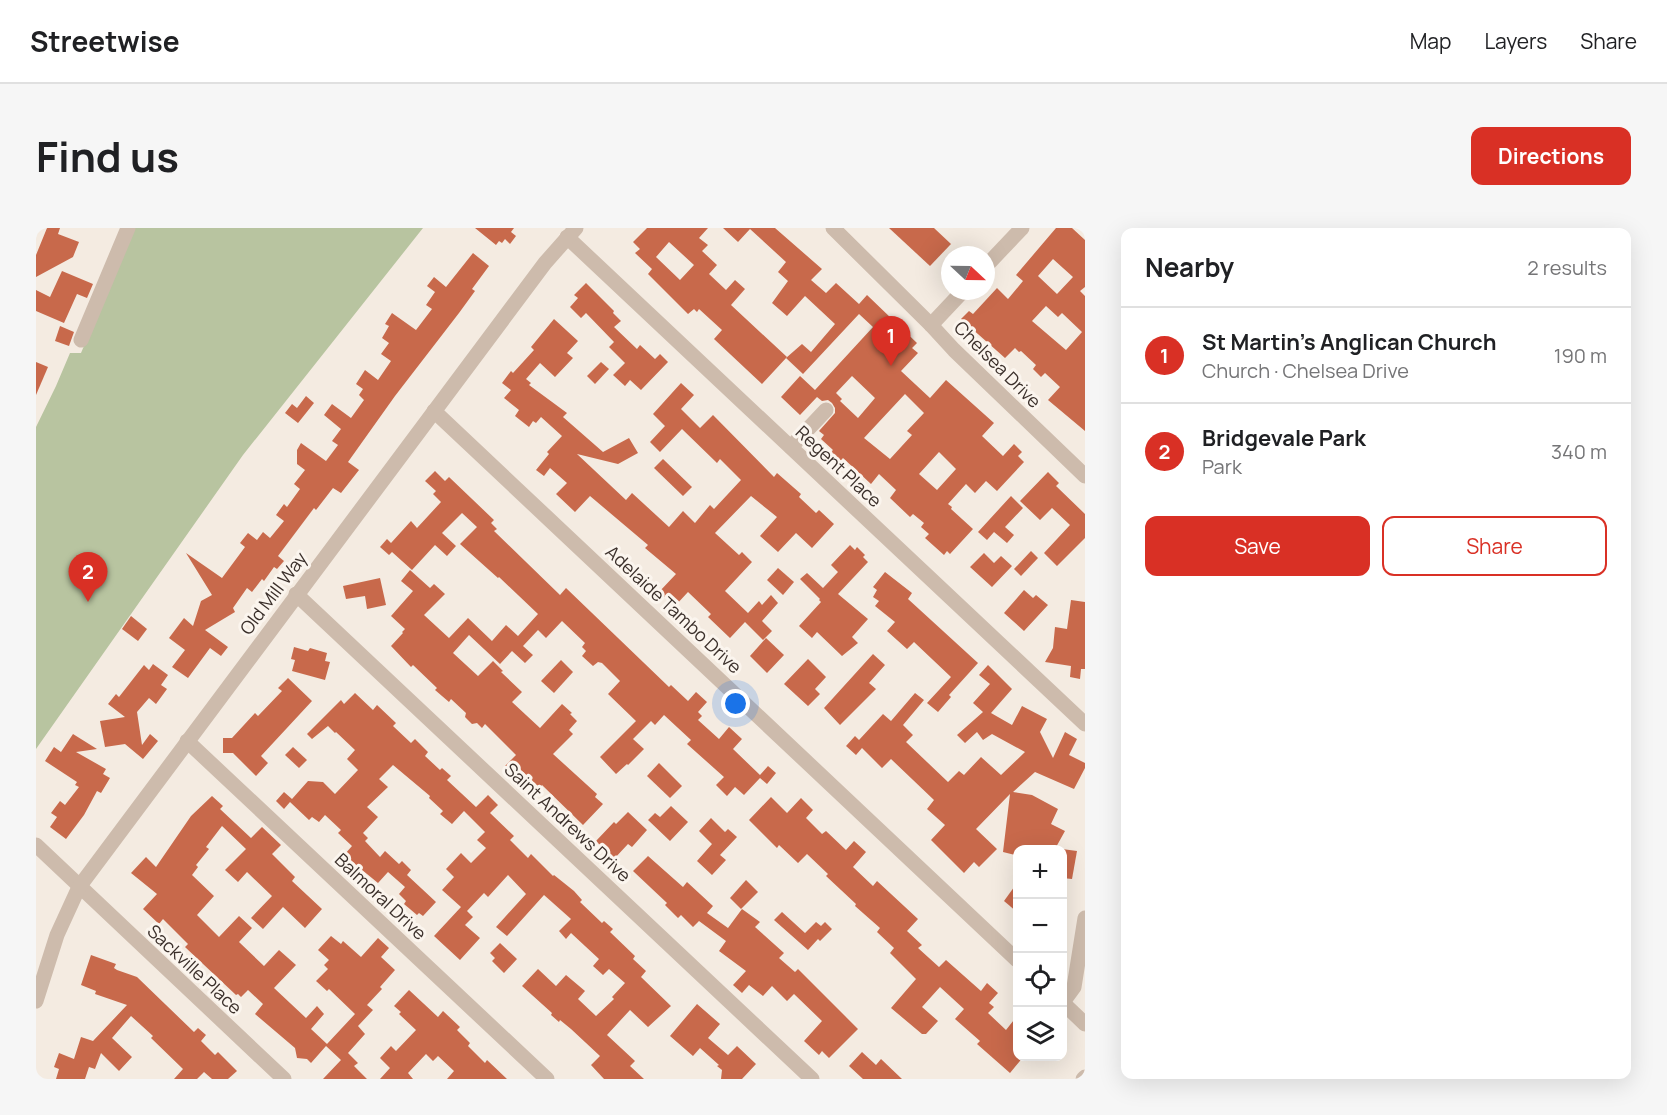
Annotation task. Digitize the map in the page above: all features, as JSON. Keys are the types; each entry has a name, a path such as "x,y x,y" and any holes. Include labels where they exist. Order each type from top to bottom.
{"street":[{"path":"81,340 128,228"},
{"name":"Chelsea Drive","path":"833,228 954,350 1085,475"},
{"path":"995,257 1022,228"},
{"name":"Old Mill Way","path":"36,1001 57,935 79,887 296,594 545,263 571,232"},
{"name":"Regent Place","path":"571,232 791,447 1085,724"},
{"path":"931,325 955,300"},
{"path":"791,447 826,410"},
{"name":"Adelaide Tambo Drive","path":"434,411 1013,956"},
{"name":"Saint Andrews Drive","path":"296,594 812,1079"},
{"name":"Balmoral Drive","path":"187,741 548,1079"},
{"name":"Sackville Place","path":"36,845 284,1079"},
{"path":"1067,997 1074,987 1085,918"},
{"path":"1067,1006 1085,1024"}],"green space":[{"path":"134,228 423,228 243,455 36,749 36,427 70,353 81,353"}],"building":[{"path":"47,228 60,228 58,234 79,242 73,257 36,277 36,255"},
{"path":"475,228 514,228 511,232 516,236 510,244 505,239 496,245"},
{"path":"647,228 708,228 699,238 708,245 702,251 717,265 709,274 726,290 735,280 745,289 731,305 787,357 762,384 714,339 722,330 699,309 697,312 694,309 688,314 648,274 652,269 635,253 640,249 633,242","holes":["669,242 694,265 680,280 656,257"]},
{"path":"723,228 775,228 822,269 811,280 826,293 836,283 859,304 867,295 917,343 912,348 918,353 901,371 930,398 946,380 994,423 982,436 1003,456 1014,444 1022,452 1018,456 1024,462 997,491 986,481 975,493 966,484 948,504 973,529 950,554 947,551 944,555 925,538 929,534 921,527 924,523 913,514 910,517 890,498 896,490 879,474 871,484 843,458 833,469 823,460 833,450 821,439 824,435 819,431 835,413 832,403 828,400 822,401 817,397 800,415 781,397 800,376 815,390 873,327 859,314 803,374 786,358 802,344 811,352 835,324 805,296 787,316 772,303 788,281 778,272 786,262 750,229 738,242","holes":["852,376 875,398 858,418 840,401 842,399 836,393","905,394 924,413 907,431 912,435 890,459 864,438","939,452 956,469 937,490 919,474"]},
{"path":"889,228 934,228 951,244 941,246 941,254 930,266"},
{"path":"1056,228 1072,228 1085,240 1085,287 1080,291 1085,296 1085,431 1048,400 1060,387 1045,373 1041,377 1033,369 1036,365 1021,351 1015,348 1005,358 961,319 969,311 973,314 986,300 995,300 997,288 1008,299 1023,281 1016,275","holes":["1053,259 1073,277 1057,294 1038,276","1046,306 1058,317 1062,313 1082,332 1066,350 1032,321"]},
{"path":"473,253 489,266 472,289 475,291 348,462 359,470 341,493 333,488 316,510 314,508 278,556 284,561 277,569 274,567 252,592 247,588 233,608 235,612 205,630 228,647 221,656 210,648 188,678 172,667 185,650 169,638 184,618 193,626 201,601 212,595 186,553 222,578 245,547 240,543 248,533 257,540 263,532 270,538 284,521 276,515 284,504 287,507 300,489 294,484 305,470 297,464 297,450 301,443 326,461 338,445 332,441 341,429 324,415 332,404 351,418 364,400 359,395 363,389 356,384 365,370 378,380 391,361 381,354 389,343 382,338 389,326 385,324 392,313 416,330 432,309 426,305 435,292 427,286 434,277 446,287"},
{"path":"62,271 93,284 87,298 77,294 64,323 36,311 36,290 50,297"},
{"path":"586,283 621,321 614,327 637,349 640,345 655,359 660,354 668,362 641,390 630,380 625,386 613,375 625,363 609,347 614,342 586,313 581,318 570,307 578,298 574,295"},
{"path":"554,319 578,341 567,353 573,358 555,377 540,363 526,379 531,383 529,385 567,413 563,417 603,452 629,438 638,453 618,464 577,454 626,500 632,493 669,527 683,511 695,523 710,505 714,509 741,480 720,459 717,463 682,429 660,452 650,442 665,426 653,414 681,383 694,395 681,409 700,428 713,415 774,477 777,473 801,494 799,497 816,513 819,510 834,524 812,548 796,533 778,552 760,536 777,517 751,496 715,533 739,555 742,552 752,562 725,591 748,613 759,601 762,605 771,595 778,603 762,621 772,631 763,640 745,622 730,638 708,617 711,614 688,592 675,606 659,592 676,574 645,548 648,545 590,496 575,512 556,494 567,483 550,468 544,476 536,470 549,454 547,452 562,436 541,417 536,423 533,421 529,427 515,416 519,410 504,398 511,390 502,383 511,371 513,373 534,350 531,347"},
{"path":"60,326 74,332 69,346 55,341"},
{"path":"36,362 48,367 36,395"},
{"path":"601,362 609,369 595,384 587,376"},
{"path":"306,396 314,403 298,423 285,413 292,404 297,408"},
{"path":"663,459 692,487 683,496 654,468"},
{"path":"435,471 445,481 449,477 494,520 491,523 497,529 494,531 560,595 566,588 669,687 671,685 688,701 696,692 707,702 698,712 702,716 698,720 719,739 729,727 742,739 733,749 760,775 768,766 776,773 767,784 760,778 744,795 735,787 727,796 716,785 724,777 687,744 691,740 664,715 655,725 651,721 633,739 644,749 616,774 600,757 636,721 608,694 620,681 602,663 598,662 593,666 582,656 586,651 582,647 585,643 562,621 546,638 538,630 523,646 533,655 525,663 512,651 500,664 469,635 453,653 478,676 493,661 522,692 512,702 540,728 562,704 572,713 570,714 577,721 569,730 573,734 553,754 597,794 595,797 603,804 583,825 542,785 540,788 520,769 514,775 505,766 516,755 485,724 482,728 477,723 472,724 465,717 466,713 451,699 449,702 435,690 437,688 413,665 411,667 391,646 405,629 391,616 413,591 401,581 410,570 430,588 434,584 445,594 424,615 449,638 468,618 492,641 506,625 518,636 538,614 460,544 477,527 462,513 442,533 456,546 447,556 435,545 412,570 392,552 389,555 380,547 387,539 391,543 411,521 417,528 441,502 433,494 436,491 425,481"},
{"path":"1048,472 1059,483 1056,486 1085,514 1085,538 1057,566 1044,553 1070,525 1052,508 1040,520 1020,501"},
{"path":"1011,496 1023,508 1005,527 1014,535 1007,543 994,532 987,540 978,532"},
{"path":"850,545 855,550 857,547 868,562 838,594 868,619 852,637 858,643 842,656 817,632 812,638 799,626 821,602 800,579 807,573 823,588 838,572 831,565"},
{"path":"1031,551 1038,558 1021,576 1014,569"},
{"path":"984,553 994,563 1001,556 1012,566 992,587 970,567"},
{"path":"778,568 794,582 783,595 767,580"},
{"path":"885,572 912,593 908,599 978,663 949,695 951,697 938,712 927,703 951,677 914,642 907,649 887,631 895,622 875,606 879,601 873,597 877,590 873,587"},
{"path":"380,578 386,605 367,609 365,596 346,599 343,586"},
{"path":"1024,590 1033,598 1036,595 1048,605 1024,631 1004,613"},
{"path":"1071,600 1085,602 1085,669 1081,669 1080,679 1070,677 1071,666 1045,662 1053,648 1055,627 1067,629"},
{"path":"131,616 147,629 138,641 122,629"},
{"path":"766,638 784,655 767,673 750,656"},
{"path":"294,647 308,651 310,648 327,653 325,661 330,662 325,680 292,671 295,660 291,659"},
{"path":"873,654 885,665 869,683 876,689 840,725 824,708"},
{"path":"808,659 826,677 815,689 820,694 808,706 784,684"},
{"path":"561,660 573,672 554,693 541,681"},
{"path":"153,664 168,675 161,685 167,689 156,704 149,698 137,712 142,745 150,734 158,741 143,759 125,744 105,747 100,721 125,717 108,704 116,694 119,697 144,665 149,670"},
{"path":"988,665 1012,689 991,713 1012,725 1022,706 1047,719 1040,732 1053,758 1065,732 1077,739 1069,755 1085,763 1085,768 1074,789 1035,772 1013,792 1032,795 1058,809 1051,824 1065,831 1057,845 1013,845 1013,854 1003,852 1010,794 976,829 997,849 979,867 974,862 964,873 931,840 945,825 927,809 934,800 891,759 882,768 862,748 856,755 846,746 855,736 859,740 883,714 891,721 915,693 924,700 903,725 913,735 906,742 948,782 959,771 964,775 981,757 1001,775 1025,752 992,734 983,740 977,732 965,743 957,735 983,712 973,703 990,684 979,675"},
{"path":"288,678 312,701 261,756 268,763 256,776 233,753 223,753 223,738 232,738 255,713 258,716 282,691 278,688"},
{"path":"355,693 373,710 377,705 396,723 393,726 411,743 415,739 428,752 425,756 440,770 442,768 451,776 447,780 476,807 488,795 498,805 490,813 514,836 510,840 528,858 531,854 553,876 574,891 582,900 580,902 602,923 604,921 613,929 610,932 635,956 633,959 646,971 641,977 671,1006 648,1027 630,1010 607,1035 635,1061 630,1066 644,1079 604,1079 591,1065 600,1056 571,1029 551,1015 552,1013 522,986 538,969 556,986 566,975 585,991 578,999 596,1016 614,999 612,997 625,983 609,969 603,975 593,966 599,959 571,933 566,939 559,931 571,919 544,895 507,936 496,927 526,894 508,875 488,897 484,893 467,911 473,917 465,925 480,938 460,960 434,936 461,907 442,890 454,877 446,869 461,853 471,863 486,848 477,840 485,832 464,811 452,824 440,814 443,811 429,798 430,796 393,765 379,779 388,787 367,807 378,817 363,833 368,838 365,841 380,857 385,851 399,864 402,861 411,870 407,875 436,902 423,916 419,913 417,915 404,904 406,901 399,894 405,887 388,872 378,883 345,854 352,846 338,833 341,830 325,815 319,822 312,817 309,820 290,802 284,809 276,801 284,792 292,799 308,781 323,782 335,794 358,770 347,759 355,750 328,726 312,739 307,734 341,700 344,704"},
{"path":"73,734 97,749 76,752 106,769 103,774 110,778 101,793 97,791 84,815 66,839 50,827 57,817 51,813 60,801 65,805 79,787 75,785 77,782 45,761 54,747 61,752"},
{"path":"293,747 307,760 299,768 285,755"},
{"path":"659,763 682,786 670,798 647,776"},
{"path":"212,796 223,806 220,809 251,838 262,827 281,845 272,854 295,877 292,881 322,909 305,928 283,907 263,929 251,918 272,896 247,872 238,882 225,870 246,849 222,826 206,847 209,849 196,865 198,867 192,875 214,896 197,915 219,937 239,916 252,928 239,942 264,966 279,950 296,965 274,988 306,1018 317,1006 324,1014 311,1029 327,1044 355,1014 329,989 327,991 316,981 328,969 324,965 329,960 318,950 331,936 341,944 343,941 361,957 378,938 389,948 381,957 395,970 367,1005 373,1010 358,1026 365,1034 348,1053 358,1063 354,1066 367,1079 323,1079 341,1060 326,1046 311,1063 307,1059 297,1058 295,1048 255,1014 263,1004 248,990 241,997 236,995 185,947 188,944 163,919 159,924 143,909 157,894 131,873 146,857 156,867 191,816"},
{"path":"771,797 787,813 801,798 813,810 806,818 822,834 826,831 846,850 854,841 866,852 853,867 873,886 877,881 918,919 907,931 922,945 918,948 939,967 946,960 981,991 987,983 998,993 989,1003 994,1007 988,1013 1006,1030 1013,1021 1013,1061 1020,1061 1010,1073 977,1044 980,1041 955,1019 964,1009 940,987 922,1007 938,1021 926,1034 922,1034 891,1008 916,979 890,953 894,948 877,932 880,928 855,906 856,904 826,876 828,874 807,854 798,863 779,845 777,848 749,820"},
{"path":"671,806 688,822 670,841 648,820 655,813 660,817"},
{"path":"628,812 647,830 632,847 628,844 614,859 596,841 614,822 616,824"},
{"path":"711,818 725,832 728,829 737,837 720,855 726,860 712,875 697,861 712,844 699,831"},
{"path":"1067,850 1077,851 1072,879 1067,878"},
{"path":"648,856 683,887 687,882 713,906 707,913 728,928 742,909 760,922 755,927 784,953 779,958 795,972 798,969 858,1029 829,1058 822,1051 819,1055 804,1041 822,1021 794,994 787,1001 772,986 763,996 749,985 742,993 733,985 746,971 719,951 726,941 699,921 693,927 681,915 678,918 665,905 667,903 633,871"},
{"path":"746,880 758,892 741,909 730,898"},
{"path":"1013,889 1013,909 1004,901"},
{"path":"782,912 805,933 816,922 821,926 825,922 832,929 808,950 774,920"},
{"path":"500,943 517,959 504,973 492,961 495,958 490,953"},
{"path":"91,955 116,964 114,968 117,970 137,977 194,1032 198,1028 206,1035 201,1041 215,1055 218,1052 237,1071 228,1079 212,1079 204,1072 197,1079 174,1079 183,1069 131,1016 112,1038 132,1057 119,1071 101,1053 95,1069 89,1067 85,1079 56,1079 59,1069 54,1067 59,1053 74,1059 81,1037 93,1041 127,1005 95,994 96,991 81,985"},
{"path":"409,990 438,1017 443,1011 460,1027 457,1030 470,1043 468,1046 485,1063 487,1060 507,1079 447,1079 454,1071 438,1056 433,1061 426,1054 408,1073 413,1079 380,1079 390,1068 380,1058 391,1046 396,1051 416,1030 394,1006"},
{"path":"697,1004 720,1024 708,1038 728,1055 737,1046 756,1064 742,1079 721,1079 722,1070 717,1066 719,1065 700,1048 693,1056 670,1036"},
{"path":"862,1052 876,1065 881,1059 902,1079 863,1079 849,1066"}],"place":[{"name":"St Martin's Anglican Church","path":"891,366"},
{"name":"Bridgevale Park","path":"88,602"}]}
